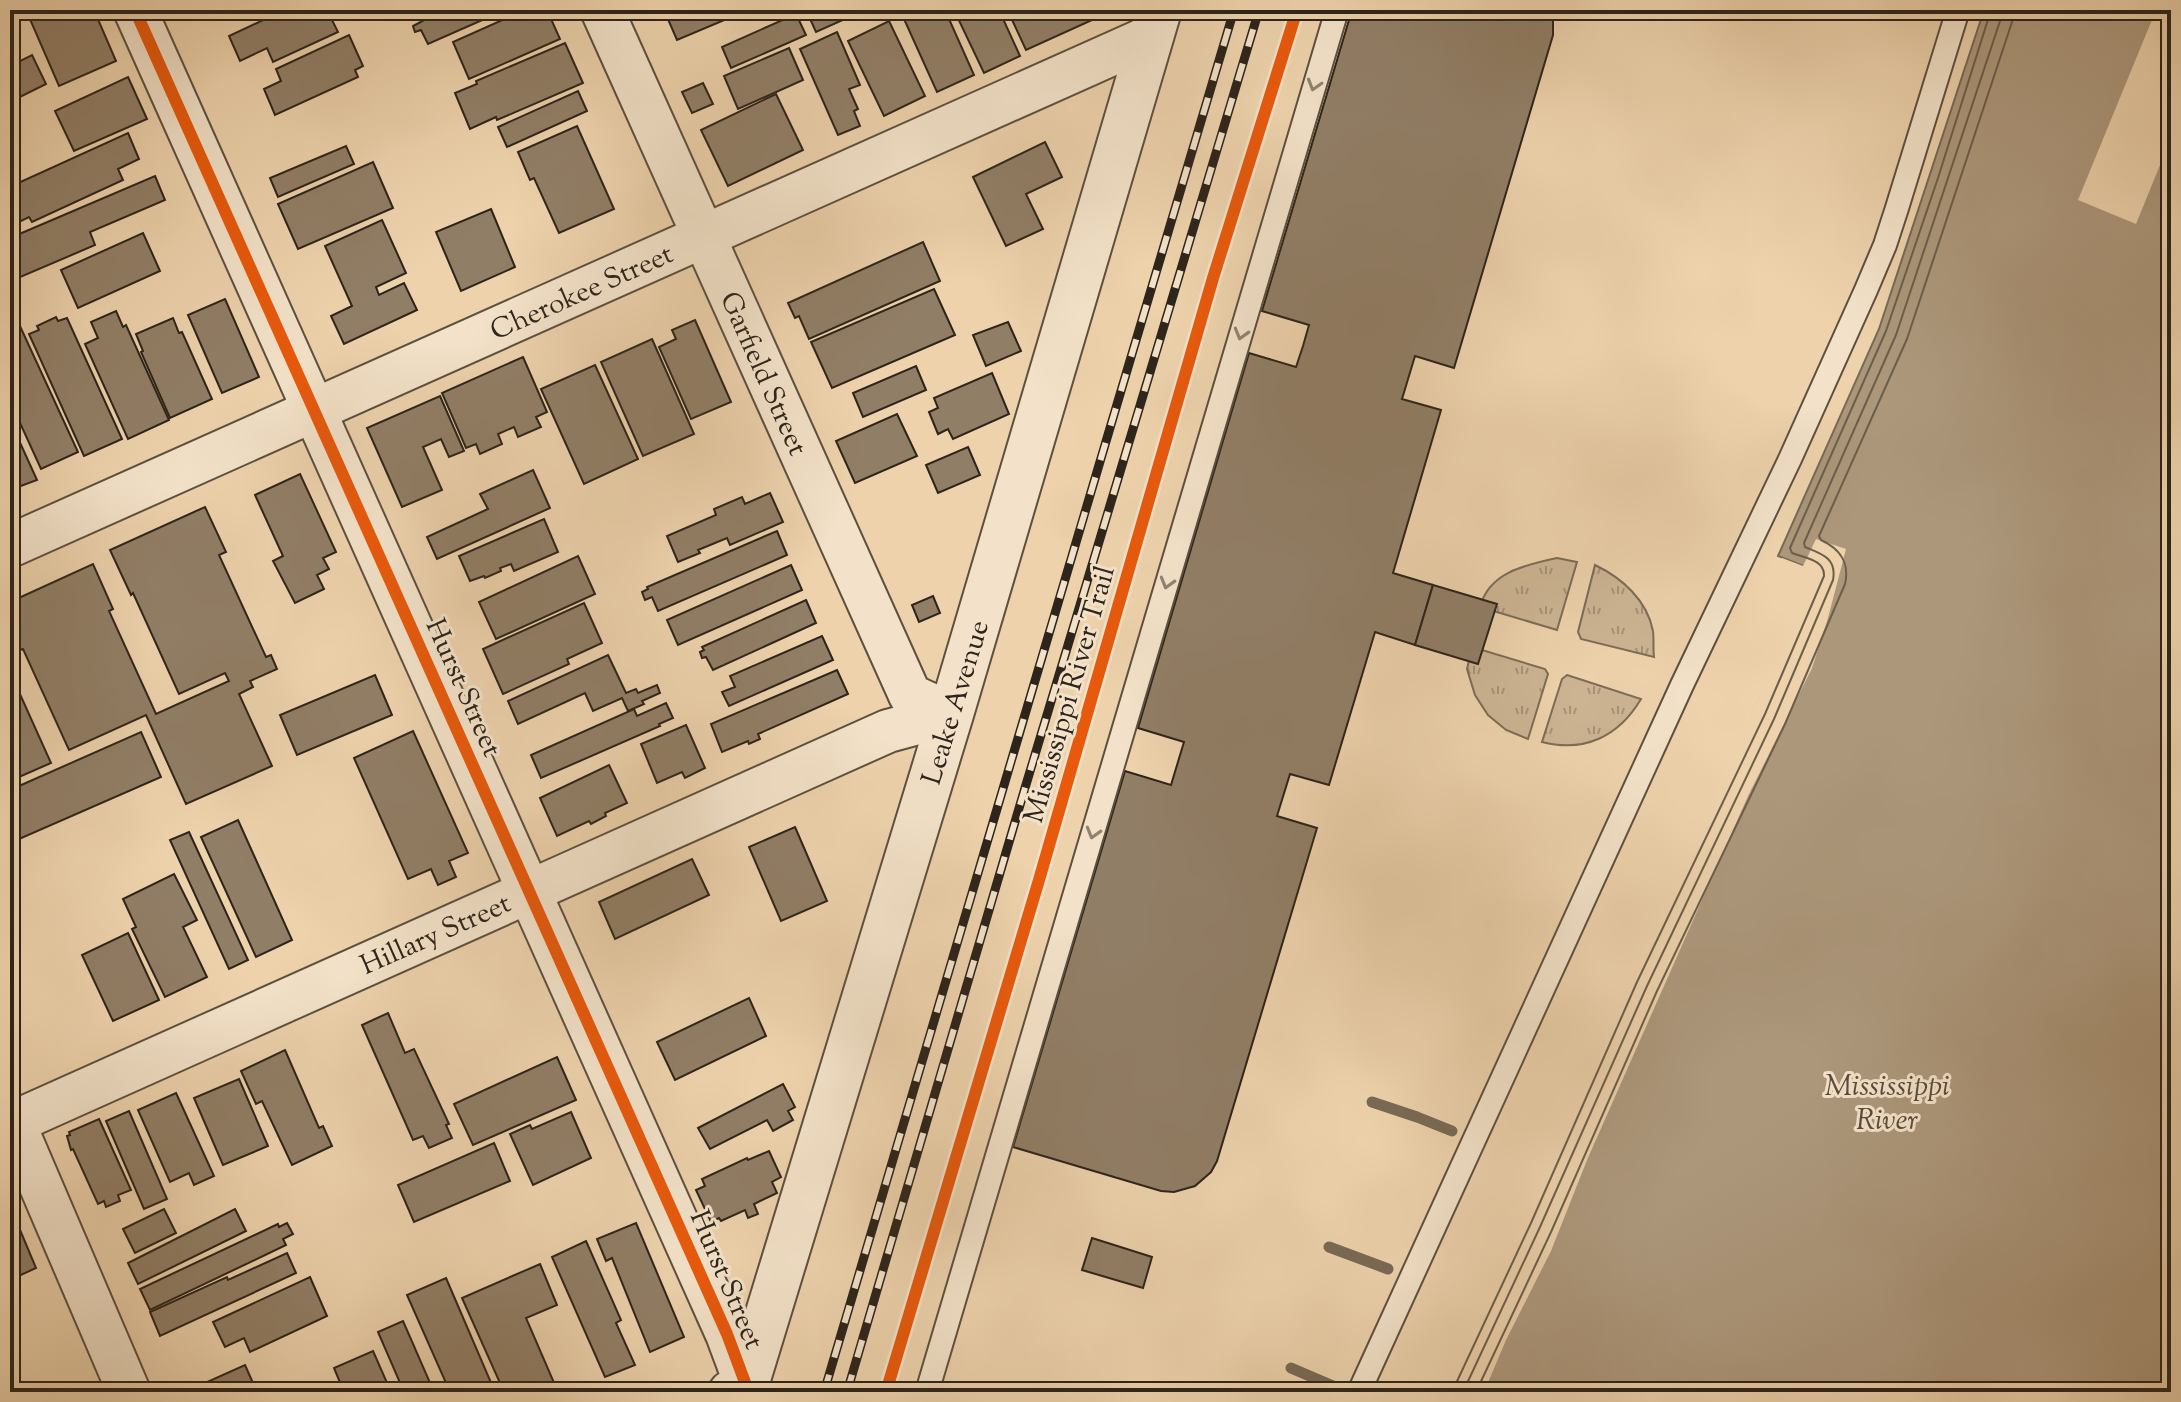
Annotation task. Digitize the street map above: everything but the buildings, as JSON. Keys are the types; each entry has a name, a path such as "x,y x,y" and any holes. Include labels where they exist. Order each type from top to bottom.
{"street":[{"name":"Hurst Street","path":"135,10 721,1319 740,1390"},
{"name":"Garfield Street","path":"602,10 910,695 951,714"},
{"name":"Cherokee Street","path":"10,546 703,236 1156,23"},
{"name":"Leake Avenue","path":"740,1390 951,714 1156,23"},
{"name":"Hillary Street","path":"11,1120 888,731 951,714"},
{"path":"11,1120 129,1392"}],"lane":[{"path":"927,1392 1337,10"},
{"path":"1359,1392 1866,290 1885,245 1958,10"}],"green space":[{"path":"1557,558 1577,562 1557,630 1480,607 1491,586 1500,578 1521,567"},
{"path":"1595,565 1624,583 1645,609 1653,631 1654,657 1581,639 1578,632"},
{"path":"1472,647 1545,669 1548,674 1528,739 1506,730 1488,715 1475,695 1467,669"},
{"path":"1567,675 1641,699 1622,723 1599,738 1573,745 1542,742 1562,679"}],"water":[{"name":"Mississippi River","path":"1984,10 2171,10 2171,1392 1443,1392 1694,847 1817,571 1778,556 1879,329"}],"pier":[{"path":"2156,10 2171,10 2171,138 2136,224 2078,200"},
{"path":"1816,539 1846,549 1812,668 1748,796 1587,1160 1551,1251 1506,1340 1484,1392 1439,1392 1627,977 1754,709 1812,574 1781,561 1782,558 1803,566"}],"waterway":[{"path":"1372,1102 1452,1131"},
{"path":"1329,1247 1388,1269"},
{"path":"1291,1368 1333,1386"}],"railway":[{"path":"824,1392 1234,10"},
{"path":"847,1392 1259,10"}],"cycle path":[{"path":"135,10 727,1334 746,1385"},
{"name":"Mississippi River Trail","path":"886,1392 1039,880 1213,278 1297,10"}]}
